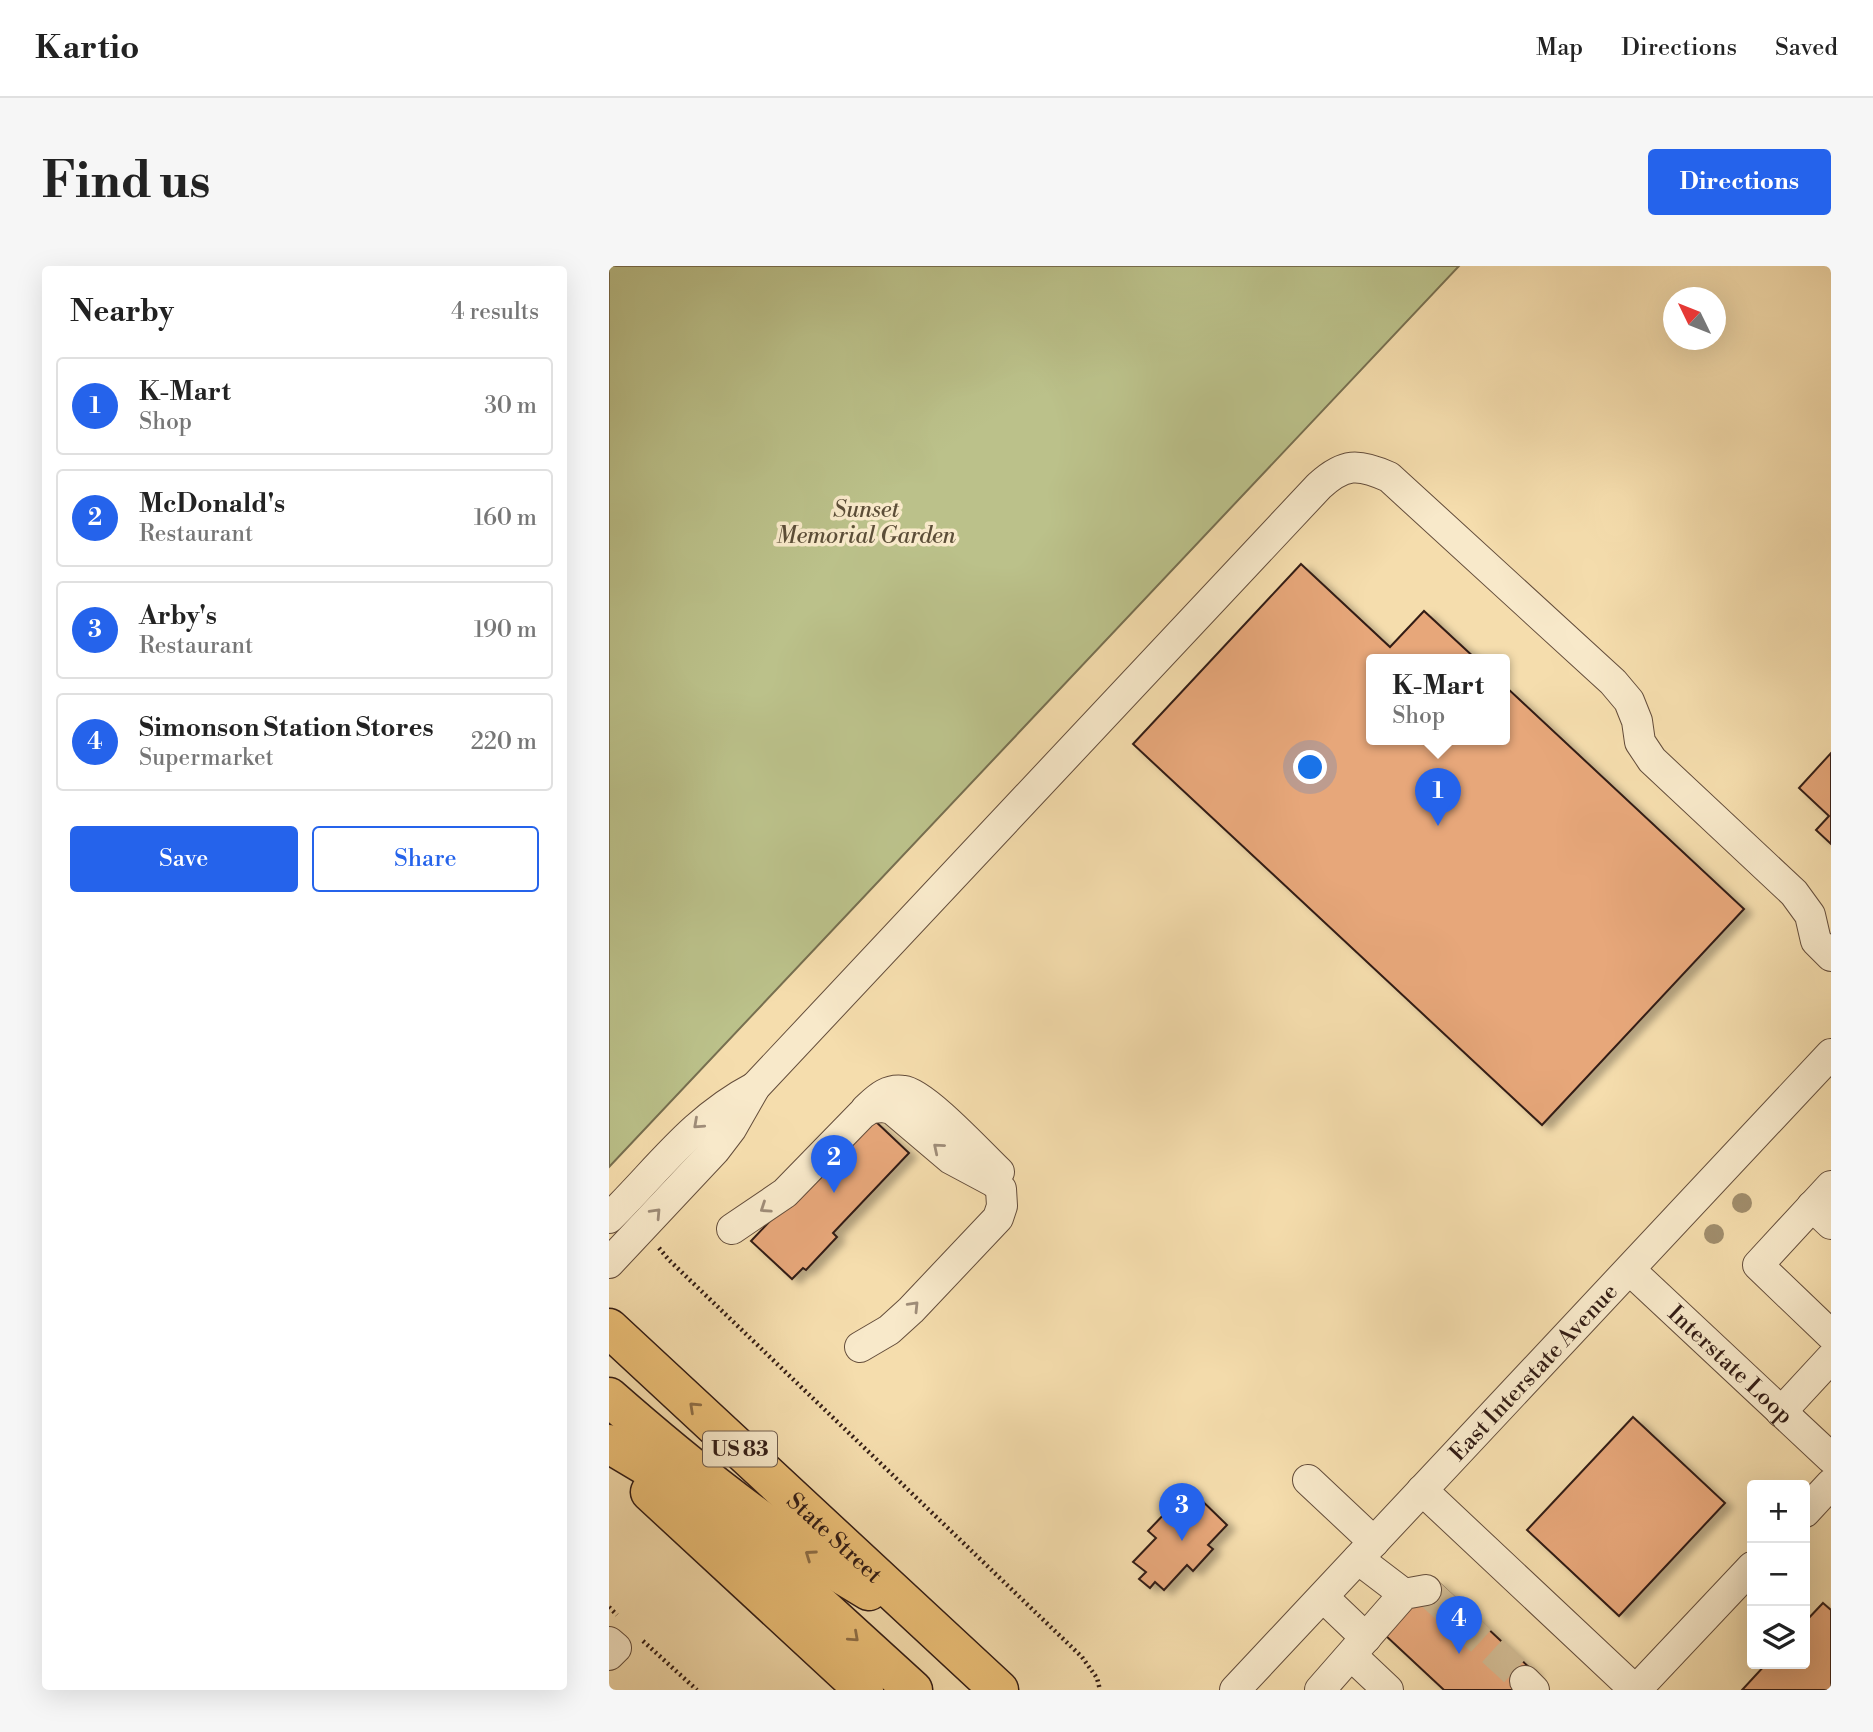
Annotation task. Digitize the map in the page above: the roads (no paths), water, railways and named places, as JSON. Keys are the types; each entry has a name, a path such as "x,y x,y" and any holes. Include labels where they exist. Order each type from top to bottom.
{"highway":[{"name":"State Street","path":"609,1328 999,1690"},
{"path":"609,1397 666,1447 741,1506 820,1562 931,1628"},
{"path":"609,1444 673,1482 754,1545 913,1690"},
{"path":"609,1454 864,1690"}],"street":[{"path":"609,1263 715,1150 731,1129 755,1087 1318,486 1332,474 1349,466 1370,468 1389,477 1613,682 1629,701 1637,721 1640,741 1652,760 1794,893 1810,915 1816,941 1831,956"},
{"name":"East Interstate Avenue","path":"1241,1688 1366,1550 1831,1054"},
{"path":"609,1218 693,1129 732,1099 755,1087"},
{"path":"731,1229 785,1193 871,1108 892,1109 951,1159 994,1182 1003,1197 997,1218 901,1320 860,1348"},
{"path":"1825,1206 1758,1265 1831,1335"},
{"name":"Interstate Loop","path":"1630,1270 1831,1458"},
{"path":"1781,1412 1831,1358"},
{"path":"1308,1480 1366,1550 1415,1592 1320,1690"},
{"path":"1810,1507 1831,1484"},
{"path":"1422,1490 1636,1690 1747,1572"},
{"path":"1323,1597 1359,1647 1384,1689"},
{"path":"609,1655 616,1648 616,1632"}],"tunnel":[{"path":"1426,1590 1525,1681"}],"place":[{"name":"K-Mart","path":"1438,826"},
{"name":"McDonald's","path":"834,1193"},
{"name":"Arby's","path":"1182,1541"},
{"name":"Simonson Station Stores","path":"1459,1654"}],"park label":[{"name":"Sunset Memorial Garden","path":"866,522"}]}
